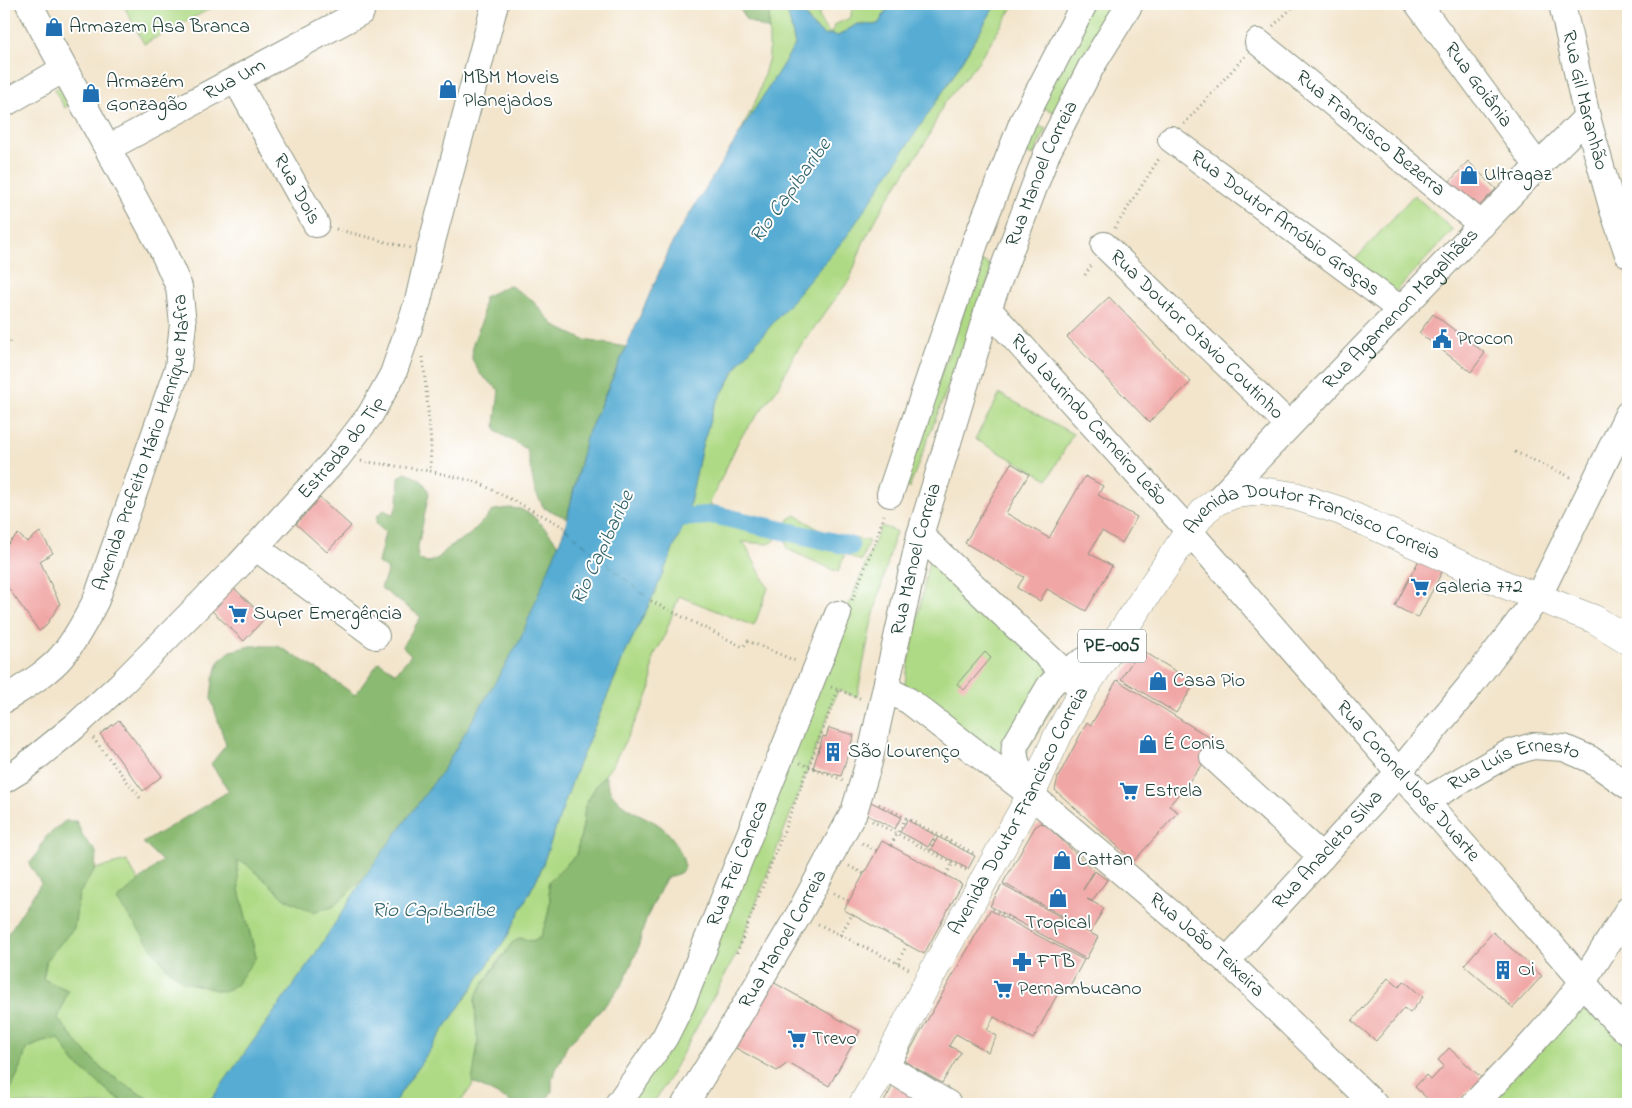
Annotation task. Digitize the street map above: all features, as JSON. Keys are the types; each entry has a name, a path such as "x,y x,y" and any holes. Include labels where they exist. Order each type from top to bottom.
{"main road":[{"name":"Avenida Doutor Francisco Correia","path":"863,1104 885,1066 929,979 1031,795 1058,735 1074,681 1112,647 1189,531 1205,510 1217,501 1236,494 1261,491 1295,496 1341,512 1506,585 1594,618 1628,640"}],"street":[{"name":"Avenida Prefeito Mário Henrique Mafra","path":"4,700 30,683 61,658 80,632 96,600 178,368 183,324 179,287 161,247 29,4"},
{"name":"Estrada do Tip","path":"4,780 22,769 122,683 255,547 337,458 370,415 393,374 418,301 495,4"},
{"path":"890,494 982,225 1023,121 1084,4"},
{"name":"Rua Manoel Correia","path":"685,1104 799,914 858,798 884,698 920,535 988,309 1047,153 1091,67 1130,4"},
{"name":"Rua Goiânia","path":"1418,4 1538,166"},
{"name":"Rua Gil Maranhão","path":"1562,4 1587,117 1621,207 1628,254"},
{"name":"Rua Um","path":"108,148 361,12"},
{"name":"Rua Francisco Bezerra","path":"1258,42 1482,225"},
{"path":"4,104 64,69"},
{"name":"Rua Dois","path":"236,80 316,224"},
{"name":"Rua Agamenon Magalhães","path":"1217,501 1587,117"},
{"name":"Rua Doutor Arnóbio Graças","path":"1171,139 1400,309"},
{"name":"Rua Doutor Otavio Coutinho","path":"1104,245 1289,425"},
{"name":"Rua Laurindo Carneiro Leão","path":"988,309 1189,531"},
{"name":"Rua Anacleto Silva","path":"1227,961 1399,772 1469,687 1538,596 1628,414"},
{"name":"Rua Coronel José Duarte","path":"1189,531 1583,981 1598,1002 1628,1032"},
{"path":"920,535 1074,681"},
{"path":"255,547 376,636"},
{"name":"Rua Frei Caneca","path":"618,1104 665,1037 682,1003 838,614"},
{"path":"1031,795 1017,763 1014,751 1015,745 1049,686 1074,681"},
{"name":"Rua João Teixeira","path":"884,698 909,701 1031,795 1227,961 1374,1104"},
{"name":"Rua Luís Ernesto","path":"1425,801 1507,754 1533,746 1564,748 1590,759 1628,786"},
{"path":"1214,757 1322,857"},
{"path":"1474,1104 1546,1027 1583,981 1628,910"},
{"path":"885,1066 948,1104"}],"path":[{"name":"Rua Dois","path":"316,224 429,253"},
{"path":"4,350 13,338"},
{"path":"422,352 430,443 430,471"},
{"path":"1515,452 1592,487"},
{"path":"337,458 430,471 477,482 553,520 565,528"},
{"path":"838,614 846,614 876,540 890,494"},
{"path":"651,601 743,647 748,641 838,690 884,698"},
{"path":"738,953 838,690"},
{"path":"80,721 141,799"},
{"path":"780,756 809,766 858,798 897,834 953,863 989,871"},
{"path":"858,798 906,818 937,835 989,871"},
{"path":"891,845 906,818"},
{"path":"929,850 937,835"},
{"path":"946,875 953,863"},
{"path":"992,909 1012,919"},
{"path":"799,914 929,979"},
{"path":"840,935 852,915"},
{"path":"897,963 907,945"}],"green space":[{"path":"133,4 219,4 144,44 125,8"},
{"path":"739,4 769,4 769,30 746,20"},
{"path":"769,4 786,4 795,45 739,135 758,96 769,57"},
{"path":"799,4 819,4 820,20 830,34 825,36 817,29 807,18"},
{"path":"852,4 890,4 879,23 875,25 857,24 838,36 830,34 836,24 851,17"},
{"path":"996,4 1015,4 978,62 943,105 927,140 885,203 863,243 850,279 794,355 777,389 740,438 709,505 729,509 771,523 781,530 776,539 769,544 742,542 746,546 768,588 754,626 679,596 663,640 653,657 651,687 643,707 612,766 596,786 585,806 583,826 576,855 549,881 549,906 540,938 532,941 520,938 500,958 475,999 478,1043 472,1086 459,1104 393,1104 508,935 540,872 577,768 627,649 651,601 687,517 702,446 714,407 740,362 950,81"},
{"path":"1089,4 1114,4 1054,112 1035,105"},
{"path":"64,84 74,101 65,108 54,90"},
{"path":"1027,121 1046,129 1033,156 1016,148"},
{"path":"1414,195 1453,230 1388,300 1350,265"},
{"path":"982,261 987,263 992,269 909,488 902,482"},
{"path":"509,285 531,299 555,326 584,340 626,347 586,438 567,518 544,508 535,491 527,449 497,432 495,425 499,390 481,375 472,359 473,343 482,320 484,297"},
{"path":"1000,394 1073,434 1048,479 975,439"},
{"path":"405,473 420,480 429,493 417,551 419,559 427,563 438,558 449,547 469,535 494,510 510,508 520,509 532,515 560,547 509,676 388,855 333,907 313,912 286,899 245,863 237,861 239,890 256,957 236,985 224,992 184,982 165,966 117,900 162,861 143,843 229,791 211,764 226,745 211,699 213,679 220,660 231,651 250,646 278,646 322,672 355,695 379,662 396,673 411,655 402,646 421,617 381,588 388,570 378,563 385,532 376,524 377,516 384,510 393,515 398,504 399,478"},
{"path":"796,515 816,528 833,535 869,541 861,561 845,554 838,572 787,549 785,531 789,519"},
{"path":"881,526 896,531 871,625 857,697 838,690 737,953 668,1080 653,1104 620,1104 673,1032"},
{"path":"932,546 1069,677 1011,780 902,697"},
{"path":"605,775 611,792 618,801 656,823 667,832 678,848 685,867 680,873 666,878 646,919 637,951 623,983 567,1046 552,1078 552,1091 544,1104 515,1104 472,1082 478,1043 475,999 479,990 512,943 520,938 532,941 540,938 549,906 549,881 576,855 583,826 585,806 596,786"},
{"path":"65,821 76,821 84,838 96,852 95,869 79,894 74,928 47,959 43,979 68,990 58,1019 81,1047 104,1071 153,1102 162,1104 128,1104 114,1096 75,1063 59,1039 42,1042 26,1049 21,1067 10,1089 4,1091 4,940 41,883 29,864 46,837"},
{"path":"236,860 245,862 286,899 333,907 358,883 368,879 220,1104 162,1104 153,1102 104,1071 57,1019 43,979 47,959 74,928 79,894 95,869 127,861 139,882 118,900 256,957 239,890"},
{"path":"1583,992 1628,1040 1628,1104 1482,1104"},
{"path":"60,1039 75,1063 114,1096 128,1104 4,1104 4,1091 10,1089 21,1067 26,1049 42,1042"}],"water":[{"name":"Rio Capibaribe","path":"786,4 799,4 810,24 825,36 830,34 838,36 857,24 875,25 879,23 890,4 996,4 950,81 847,236 740,362 714,407 702,446 687,517 651,601 627,649 577,768 540,872 508,935 393,1104 208,1104 310,962 370,869 443,770 520,640 565,528 586,438 674,239 795,45"}],"building":[{"name":"Ultragaz","path":"1468,161 1496,189 1475,210 1443,189"},
{"path":"1109,297 1191,382 1149,422 1067,337"},
{"path":"1433,314 1485,353 1471,372 1419,333"},
{"path":"1011,463 1029,474 1006,513 1049,538 1085,476 1103,486 1098,495 1137,517 1122,543 1102,531 1089,553 1112,566 1086,611 1047,589 1040,601 1017,588 1024,577 965,543"},
{"path":"320,498 351,526 327,552 296,524"},
{"path":"40,532 53,553 40,561 60,604 45,627 39,631 4,582 4,548 18,534 27,542"},
{"name":"Galeria 772","path":"1421,556 1444,568 1418,618 1395,606"},
{"name":"Super Emergência","path":"233,587 265,618 244,641 211,610"},
{"name":"Casa Pio","path":"1140,649 1195,683 1176,713 1121,679"},
{"path":"985,652 991,658 964,690 957,684"},
{"path":"1117,680 1217,742 1204,763 1169,806 1178,812 1134,861 1055,790 1058,777 1087,722 1091,725"},
{"path":"119,720 162,776 143,791 100,734"},
{"name":"São Lourenço","path":"829,728 854,735 841,776 813,768 823,736 826,737"},
{"path":"865,799 901,817 895,829 859,811"},
{"path":"907,820 935,835 928,847 900,832"},
{"path":"1041,823 1046,825 1094,871 1083,890 1095,871 1107,880 1092,901 1087,899 1104,908 1091,932 1003,883 1035,827"},
{"path":"938,837 975,856 968,869 931,849"},
{"path":"882,841 962,884 924,954 844,910"},
{"path":"1002,885 1098,937 1086,959 990,906"},
{"path":"990,910 1084,960 1067,991 1061,988 1033,1039 994,1017 987,1030 997,1036 988,1052 956,1034 949,1046 961,1052 942,1083 904,1061"},
{"name":"Oi","path":"1493,932 1542,976 1513,1008 1464,965"},
{"path":"1388,978 1399,987 1404,981 1423,997 1410,1013 1404,1008 1376,1041 1352,1021"},
{"name":"Trevo","path":"771,981 860,1031 829,1086 788,1063 777,1071 734,1047"},
{"path":"1449,1048 1487,1083 1479,1092 1473,1086 1455,1104 1433,1104 1415,1087 1426,1075 1431,1080 1444,1066 1438,1060"},
{"path":"893,1085 927,1104 883,1104"}],"waterway":[{"path":"662,513 687,517 715,515 850,546"}],"ferry route":[{"path":"565,528 651,601"}],"place":[{"name":"Armazem Asa Branca","path":"54,27"},
{"name":"MBM Moveis Planejados","path":"448,89"},
{"name":"Armazém Gonzagão","path":"91,93"},
{"name":"Ultragaz","path":"1469,175"},
{"name":"Procon","path":"1442,339"},
{"name":"Galeria 772","path":"1420,587"},
{"name":"Super Emergência","path":"238,614"},
{"name":"Casa Pio","path":"1158,681"},
{"name":"É Conis","path":"1148,744"},
{"name":"São Lourenço","path":"833,752"},
{"name":"Estrela","path":"1129,791"},
{"name":"Cattan","path":"1062,860"},
{"name":"Tropical","path":"1058,898"},
{"name":"FTB","path":"1022,962"},
{"name":"Oi","path":"1503,970"},
{"name":"Pernambucano","path":"1003,989"},
{"name":"Trevo","path":"797,1039"}]}
